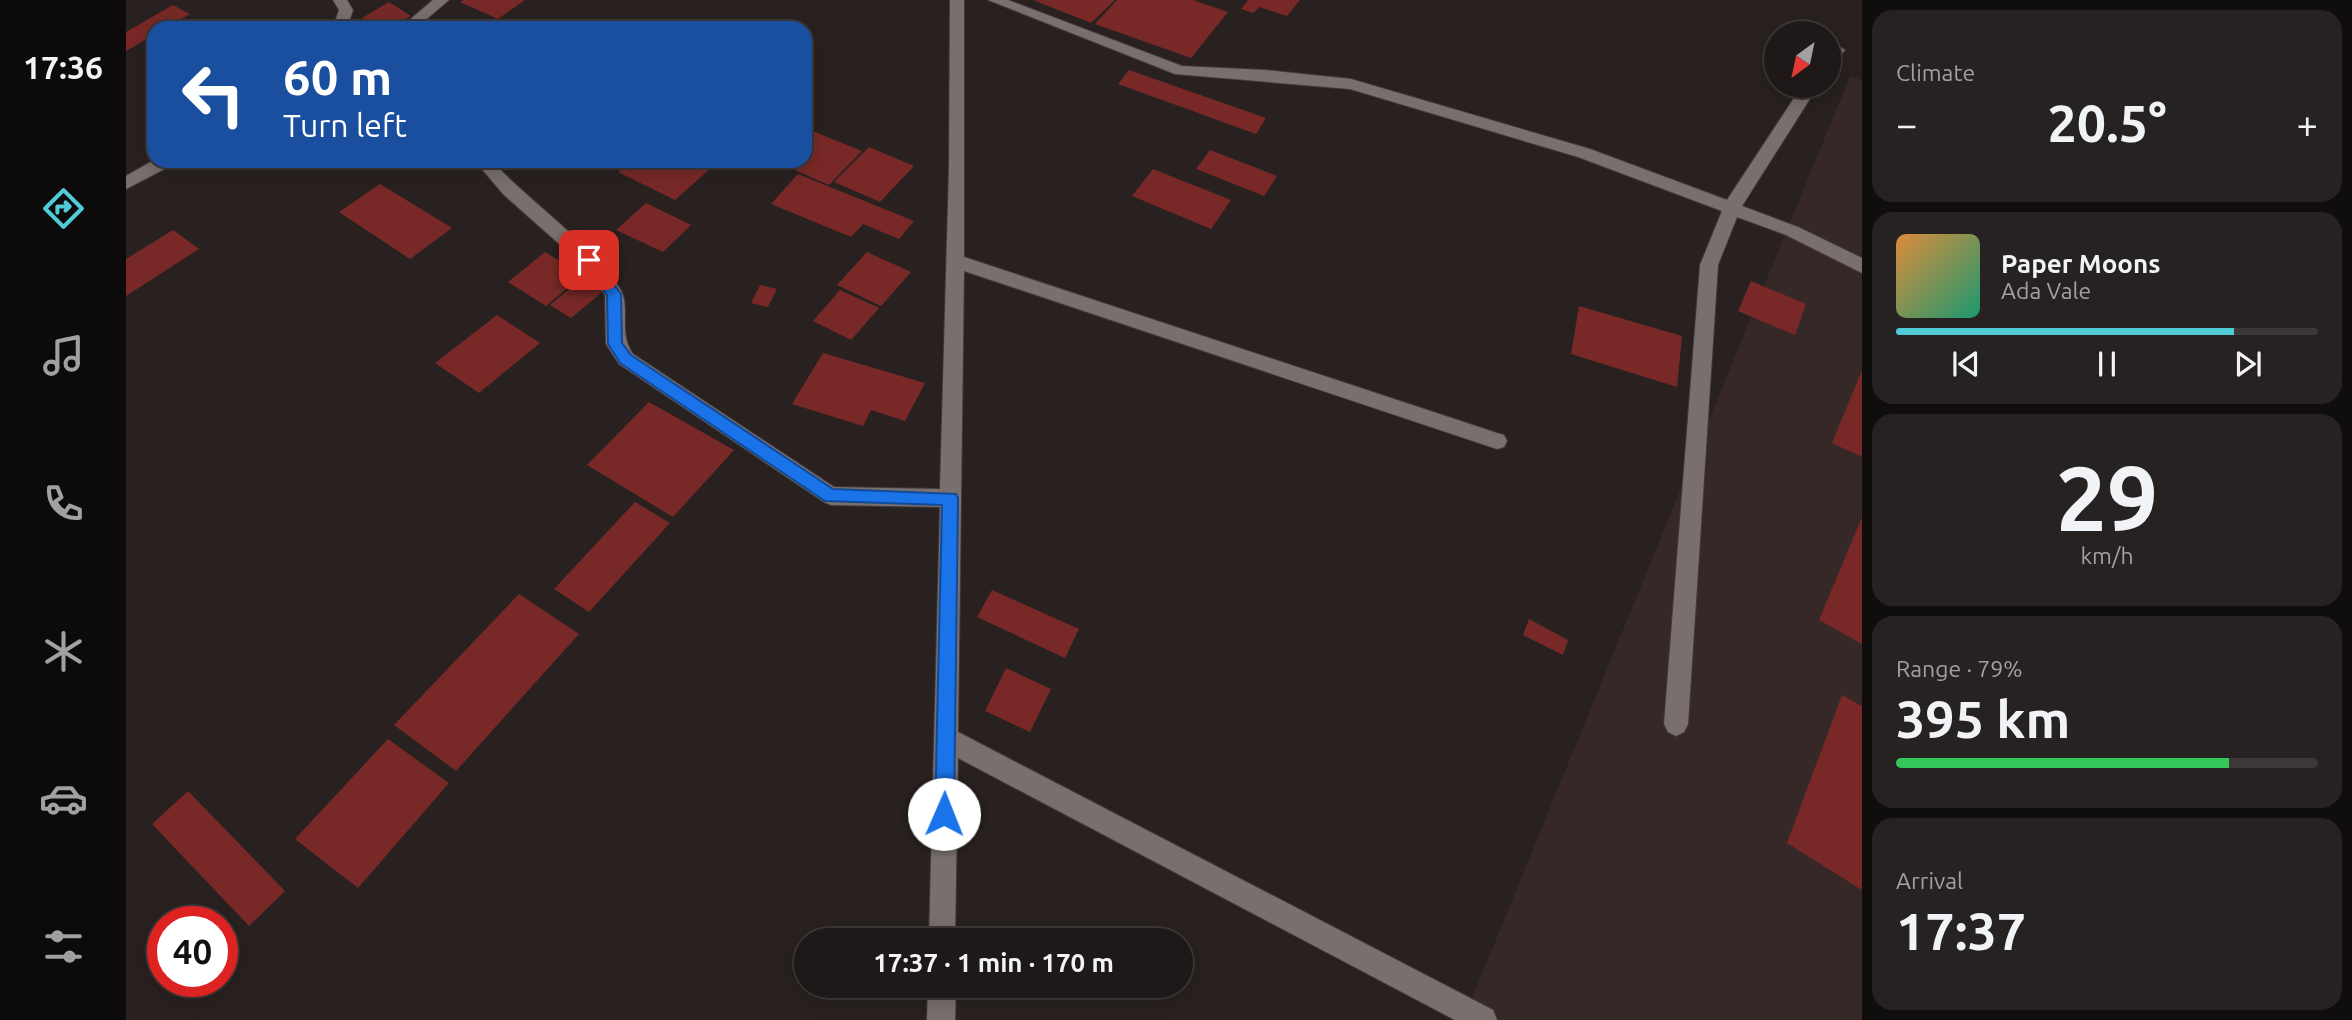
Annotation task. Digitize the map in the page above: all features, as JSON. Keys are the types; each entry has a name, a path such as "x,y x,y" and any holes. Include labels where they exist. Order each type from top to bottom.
{"street":[{"path":"340,0 346,10 342,21"},
{"path":"416,21 442,0"},
{"path":"942,928 955,261 957,0"},
{"path":"995,0 1180,71 1265,75 1351,84 1584,153 1792,231 1862,266"},
{"path":"1676,724 1709,265 1732,207 1801,98"},
{"path":"126,183 153,168"},
{"path":"489,168 509,191 589,260 614,294 615,344 625,359 831,496 950,498"},
{"path":"955,261 1497,441"},
{"path":"946,739 1483,1020"},
{"path":"941,1020 942,998"}],"shaded area":[{"path":"1850,76 1862,80 1862,1020 1463,1020 1841,98"}],"building":[{"path":"525,0 498,19 460,2"},
{"path":"1033,0 1115,0 1091,23"},
{"path":"1117,0 1193,0 1228,12 1191,58 1095,24"},
{"path":"1248,0 1300,0 1287,16 1259,7 1253,13 1241,9"},
{"path":"389,2 411,16 402,21 367,21 362,18"},
{"path":"173,5 190,14 178,21 147,21 147,39 126,51 126,32"},
{"path":"1129,70 1266,118 1256,134 1118,84"},
{"path":"812,131 862,151 829,185 790,168 812,168"},
{"path":"869,147 914,166 880,202 834,182"},
{"path":"1210,150 1277,176 1264,196 1196,169"},
{"path":"623,168 711,168 675,200 618,172"},
{"path":"1153,169 1231,200 1211,229 1132,196"},
{"path":"798,174 914,221 899,239 863,224 851,237 771,204"},
{"path":"380,184 452,228 410,259 339,212"},
{"path":"646,203 691,225 663,252 616,230"},
{"path":"173,230 199,249 126,296 126,259"},
{"path":"545,252 583,275 546,306 508,282"},
{"path":"867,252 911,272 881,306 837,285"},
{"path":"585,276 606,289 571,318 550,305"},
{"path":"1751,281 1806,304 1795,335 1738,311"},
{"path":"760,285 777,289 768,307 751,303"},
{"path":"840,290 879,308 851,340 813,321"},
{"path":"1579,306 1682,336 1677,387 1571,354"},
{"path":"497,315 540,343 479,393 435,363"},
{"path":"823,353 925,383 905,421 871,410 863,426 792,404"},
{"path":"1862,370 1862,457 1832,443"},
{"path":"649,402 734,450 673,517 587,465"},
{"path":"635,502 670,523 589,612 554,589"},
{"path":"1862,517 1862,644 1819,620"},
{"path":"992,590 1079,629 1065,658 977,617"},
{"path":"519,594 579,634 456,771 394,725"},
{"path":"1529,619 1568,640 1563,655 1523,635"},
{"path":"1006,668 1051,689 1030,732 985,711"},
{"path":"1842,695 1862,706 1862,890 1787,843"},
{"path":"388,739 449,783 358,888 295,839"},
{"path":"188,791 285,891 249,926 238,914 238,906 230,906 152,824"}],"route":[{"path":"589,260 614,294 615,344 625,359 831,496 950,498 944,814"}]}
